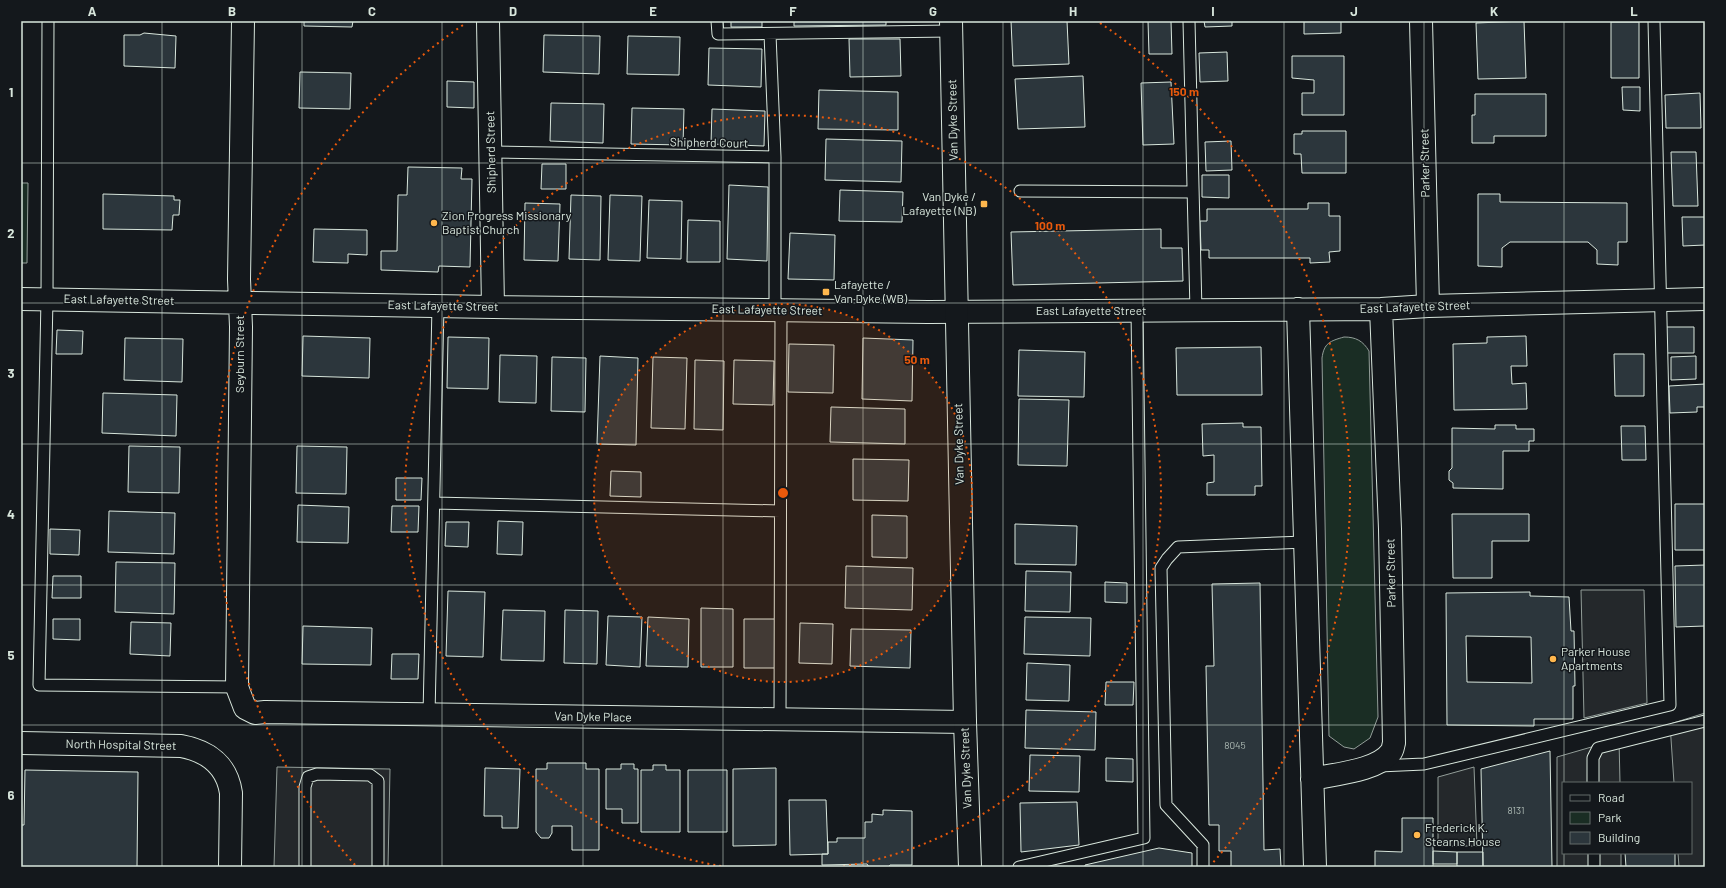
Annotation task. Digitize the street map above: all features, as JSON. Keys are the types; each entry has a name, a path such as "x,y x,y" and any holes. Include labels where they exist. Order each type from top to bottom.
{"street":[{"name":"Seyburn Street","path":"237,688 239,279 243,21"},
{"name":"Shipherd Street","path":"488,21 493,307"},
{"name":"Parker Street","path":"1421,21 1428,306"},
{"name":"Van Dyke Street","path":"951,26 964,722 970,867"},
{"name":"East Lafayette Street","path":"21,299 493,307 956,312 1381,309 1428,306 1705,299"},
{"path":"1298,309 1316,867"},
{"name":"Parker Street","path":"1312,779 1368,767 1392,752 1394,743 1390,529 1381,309"},
{"name":"Van Dyke Place","path":"237,688 245,708 255,713 964,722"},
{"name":"North Hospital Street","path":"21,744 181,746 194,748 206,754 217,762 224,771 229,782 231,793 230,867"}],"lane":[{"path":"48,21 47,299 39,685 237,688"},
{"path":"717,21 718,34 770,34 951,26"},
{"path":"1189,21 1196,310"},
{"path":"1368,767 1424,764 1670,705 1654,21"},
{"path":"770,34 775,157 778,310 780,719"},
{"name":"Shipherd Court","path":"491,152 775,157"},
{"path":"1020,191 1193,192"},
{"path":"429,715 438,306"},
{"path":"1019,867 1144,838 1137,311"},
{"path":"434,503 780,511"},
{"path":"1203,867 1203,845 1166,805 1161,568 1167,559 1178,548 1305,542"},
{"path":"1593,782 1593,758 1598,748 1705,721"},
{"path":"305,867 305,787 308,777 317,774 370,775 378,781 378,867"},
{"path":"1594,854 1594,867"}],"green space":[{"path":"21,183 28,183 27,263 21,263"},
{"path":"1344,337 1359,340 1369,351 1378,717 1370,738 1354,749 1344,747 1329,736 1322,358 1324,349 1328,343"}],"shaded area":[{"path":"1581,590 1644,590 1647,703 1584,718"},
{"path":"1705,713 1705,867 1679,867 1678,854 1692,854 1692,782 1674,782 1670,724"},
{"path":"1619,739 1620,782 1562,782 1562,854 1621,854 1621,867 1557,867 1557,757"},
{"path":"277,767 390,769 388,867 274,867"},
{"path":"1474,767 1477,846 1438,846 1438,777"}],"building":[{"path":"304,21 353,21 352,27 304,26"},
{"path":"731,21 762,21 762,27 731,27"},
{"path":"794,21 886,21 886,25 794,26"},
{"path":"1011,21 1067,21 1069,64 1013,66"},
{"path":"1148,21 1171,21 1172,54 1149,54"},
{"path":"1204,21 1232,21 1232,26 1205,27"},
{"path":"1304,21 1341,21 1341,33 1304,34"},
{"path":"1524,21 1526,78 1478,79 1476,23"},
{"path":"1611,22 1639,22 1639,78 1611,78"},
{"path":"144,33 176,36 175,68 124,66 124,35 140,35"},
{"path":"544,35 600,36 599,74 543,72"},
{"path":"628,36 680,37 679,75 627,74"},
{"path":"849,39 900,39 901,76 850,77"},
{"path":"709,48 762,49 761,87 708,85"},
{"path":"1227,52 1228,81 1200,82 1199,53"},
{"path":"1292,56 1344,56 1344,115 1302,115 1302,93 1314,93 1314,80 1292,78"},
{"path":"300,72 351,73 350,109 299,108"},
{"path":"1083,76 1085,127 1018,129 1015,79"},
{"path":"447,81 474,82 474,108 447,107"},
{"path":"1171,82 1174,144 1143,145 1141,83"},
{"path":"1622,87 1640,87 1640,111 1623,110"},
{"path":"819,90 898,92 898,130 818,129"},
{"path":"1700,93 1701,128 1666,128 1665,95"},
{"path":"1475,94 1546,94 1546,136 1494,136 1494,143 1472,143 1472,115 1475,115"},
{"path":"551,103 604,104 603,143 550,141"},
{"path":"632,108 684,109 683,145 631,144"},
{"path":"712,109 765,111 764,146 711,144"},
{"path":"1302,131 1346,131 1346,173 1302,173 1301,154 1294,154 1294,134 1302,134"},
{"path":"826,139 902,141 901,182 825,180"},
{"path":"1231,141 1232,170 1206,171 1205,142"},
{"path":"1671,152 1696,152 1698,206 1673,206"},
{"path":"542,164 566,164 566,189 541,189"},
{"name":"Zion Progress Missionary Baptist Church","path":"408,167 462,168 461,179 472,179 470,267 439,266 438,272 381,270 381,251 397,251 398,195 407,195"},
{"path":"1202,175 1229,175 1229,198 1202,197"},
{"path":"729,185 768,187 767,261 727,259"},
{"path":"840,190 903,192 902,222 839,221"},
{"path":"103,194 174,196 174,200 180,200 179,215 173,215 172,230 103,229"},
{"path":"1478,194 1500,194 1500,202 1627,203 1627,242 1618,242 1618,265 1597,264 1597,250 1588,242 1510,242 1502,248 1502,267 1478,266"},
{"path":"571,195 601,196 600,260 569,259"},
{"path":"610,195 642,196 640,261 608,260"},
{"path":"649,200 682,201 681,259 647,258"},
{"path":"525,203 560,204 558,261 524,260"},
{"path":"1308,203 1329,203 1329,216 1340,216 1340,251 1329,252 1330,262 1310,263 1310,258 1209,258 1209,250 1201,250 1200,221 1207,221 1207,209 1308,209"},
{"path":"1682,217 1705,217 1705,245 1683,246"},
{"path":"688,220 720,221 720,262 687,262"},
{"path":"314,229 367,230 367,255 348,254 348,263 313,262"},
{"path":"1161,229 1161,248 1182,248 1183,281 1013,285 1011,232"},
{"path":"790,233 835,235 834,280 788,279"},
{"path":"1666,327 1694,327 1694,353 1666,353"},
{"path":"57,330 83,331 82,354 56,354"},
{"path":"303,336 370,338 369,378 302,376"},
{"path":"1526,336 1527,366 1511,366 1512,384 1526,383 1527,409 1454,410 1453,344 1487,343 1487,337"},
{"path":"448,337 489,338 488,389 447,388"},
{"path":"125,338 183,339 182,382 124,380"},
{"path":"863,338 913,340 912,401 862,399"},
{"path":"789,344 834,345 833,393 788,392"},
{"path":"1261,347 1262,395 1177,395 1176,348"},
{"path":"1019,350 1085,352 1084,397 1018,396"},
{"path":"1614,354 1644,354 1644,396 1615,396"},
{"path":"500,355 537,356 536,403 499,402"},
{"path":"600,356 638,358 636,445 597,444"},
{"path":"1696,356 1696,379 1671,380 1671,357"},
{"path":"552,357 586,358 585,412 551,411"},
{"path":"653,357 687,358 685,429 651,428"},
{"path":"695,360 724,361 723,430 694,429"},
{"path":"734,360 774,361 773,405 733,404"},
{"path":"1705,384 1705,407 1697,407 1697,412 1670,413 1669,386"},
{"path":"103,393 177,395 176,436 102,433"},
{"path":"1019,399 1069,400 1067,466 1018,465"},
{"path":"831,407 905,409 905,444 830,442"},
{"path":"1243,423 1243,427 1261,427 1262,486 1255,486 1255,495 1207,495 1207,483 1214,482 1214,455 1203,456 1202,424"},
{"path":"1495,425 1516,425 1516,429 1534,429 1534,441 1529,441 1529,451 1503,451 1503,489 1453,488 1453,483 1449,480 1449,471 1452,468 1452,428 1495,429"},
{"path":"1621,426 1645,426 1646,460 1622,460"},
{"path":"129,446 180,447 179,493 128,492"},
{"path":"297,446 347,447 346,494 296,493"},
{"path":"853,459 909,460 908,501 853,500"},
{"path":"611,471 641,472 641,497 610,496"},
{"path":"396,478 422,478 421,500 396,500"},
{"path":"1675,504 1705,504 1705,550 1675,550"},
{"path":"298,505 349,507 348,543 297,542"},
{"path":"392,506 419,506 418,532 391,532"},
{"path":"109,511 175,513 174,554 108,552"},
{"path":"1452,514 1529,514 1529,541 1492,541 1492,578 1453,578"},
{"path":"872,515 907,516 907,558 872,557"},
{"path":"498,521 523,522 522,555 497,554"},
{"path":"446,522 469,522 468,547 445,546"},
{"path":"1015,524 1077,526 1076,565 1015,564"},
{"path":"50,529 80,530 79,555 50,554"},
{"path":"116,562 175,563 174,614 115,612"},
{"path":"1705,565 1705,626 1676,627 1675,566"},
{"path":"846,566 913,568 912,610 845,608"},
{"path":"1026,571 1071,572 1070,612 1025,611"},
{"path":"53,576 81,576 81,598 52,598"},
{"path":"1105,582 1127,583 1127,603 1105,602"},
{"path":"1260,583 1264,850 1280,849 1281,867 1231,867 1231,851 1219,851 1219,825 1209,825 1206,666 1214,666 1212,584"},
{"path":"448,591 485,592 483,657 446,656"},
{"name":"Parker House Apartments","path":"1530,592 1530,596 1569,597 1571,631 1574,631 1575,686 1573,686 1573,719 1534,719 1534,726 1447,725 1446,593","holes":["1466,636 1531,637 1532,683 1467,682"]},
{"path":"701,608 733,609 733,667 701,667"},
{"path":"503,610 545,611 544,661 501,660"},
{"path":"565,610 598,611 597,664 564,663"},
{"path":"608,616 642,617 640,667 606,665"},
{"path":"648,617 689,619 688,667 646,666"},
{"path":"1025,617 1091,618 1090,656 1024,654"},
{"path":"53,619 80,619 80,640 53,639"},
{"path":"744,619 776,619 776,668 744,668"},
{"path":"131,622 171,623 170,656 130,654"},
{"path":"800,623 833,624 832,664 799,663"},
{"path":"303,626 372,628 371,665 302,664"},
{"path":"851,629 911,630 910,668 850,666"},
{"path":"392,654 419,654 418,679 391,679"},
{"path":"1027,663 1070,665 1069,701 1026,700"},
{"path":"1106,682 1134,682 1133,705 1105,705"},
{"path":"1026,710 1096,712 1095,750 1025,748"},
{"path":"1550,751 1552,867 1483,867 1481,769"},
{"path":"1030,755 1080,756 1079,792 1029,791"},
{"path":"1106,758 1133,759 1133,782 1106,781"},
{"path":"547,763 586,763 586,769 599,769 599,850 572,850 572,826 552,826 552,833 549,838 541,838 536,832 536,769 547,769"},
{"path":"621,764 634,764 634,769 638,769 638,823 622,823 622,809 606,809 606,769 621,769"},
{"path":"653,765 666,765 666,770 680,770 680,832 641,832 641,770 653,770"},
{"path":"485,768 520,769 518,828 502,828 502,816 484,816"},
{"path":"776,768 776,845 733,846 733,769"},
{"path":"25,770 138,772 137,867 21,867 21,825 24,825"},
{"path":"688,770 727,770 727,832 688,832"},
{"path":"789,800 826,800 828,854 790,855"},
{"path":"1077,802 1079,845 1021,852 1020,803"},
{"path":"883,810 912,811 912,865 869,867 867,864 822,865 822,854 828,854 828,842 837,842 837,838 865,838 865,822 872,822 872,814 883,815"},
{"name":"Frederick K. Stearns House","path":"1402,818 1433,818 1433,867 1375,867 1375,851 1402,852"},
{"path":"1159,848 1192,853 1192,867 1085,867 1085,865"},
{"path":"1433,851 1457,852 1457,864 1433,864"},
{"path":"1457,852 1483,852 1483,867 1457,867"},
{"path":"1625,854 1675,854 1675,867 1626,867"}],"place":[{"name":"Van Dyke / Lafayette (NB)","path":"984,204"},
{"name":"Zion Progress Missionary Baptist Church","path":"434,223"},
{"name":"Lafayette / Van Dyke (WB)","path":"826,292"},
{"name":"Parker House Apartments","path":"1553,659"},
{"name":"Frederick K. Stearns House","path":"1417,835"}]}
